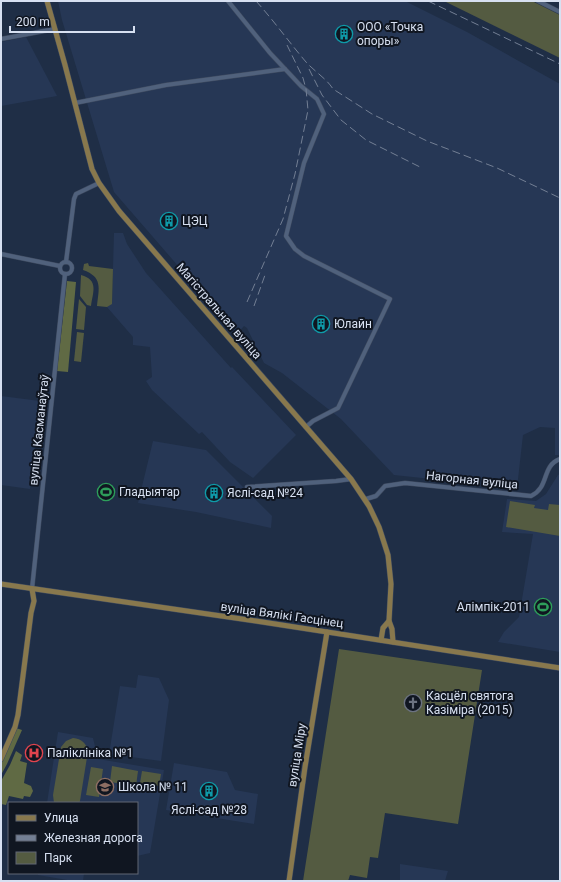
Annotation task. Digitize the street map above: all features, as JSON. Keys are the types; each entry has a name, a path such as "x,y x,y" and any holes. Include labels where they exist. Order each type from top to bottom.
{"main road":[{"name":"Магістральная вуліца","path":"47,1 92,169 99,183 119,211 351,479 366,500 388,555 391,584 389,622"},
{"name":"вуліца Вялікі Гасцінец","path":"1,584 560,668"},
{"path":"1,759 15,727 18,715 31,613 30,600 32,589"},
{"path":"381,640 383,628 389,622 392,629 393,642"},
{"name":"вуліца Міру","path":"289,881 300,798 326,632"}],"street":[{"path":"228,1 285,69 318,99 324,114 304,163 286,236 295,249 304,256 390,299 338,408 313,421 306,427"},
{"path":"538,1 560,12"},
{"path":"1,39 55,28"},
{"path":"75,103 166,85 285,69"},
{"path":"66,262 73,204 76,194 99,183"},
{"path":"1,254 60,266"},
{"path":"60,266 62,263 66,262"},
{"path":"60,266 61,271 65,274 70,273 73,269 71,264 66,262"},
{"name":"вуліца Касманаўтаў","path":"32,589 65,274"},
{"name":"Нагорная вуліца","path":"366,500 376,496 385,486 405,483 531,496 541,488 549,467 560,459"},
{"path":"247,487 351,479"}],"shaded area":[{"path":"58,1 405,1 467,32 560,84 560,455 555,455 555,428 540,427 523,435 517,488 394,475 341,419 282,373 264,363 247,328 244,326 237,334 114,192 62,20"},
{"path":"26,37 57,96 1,106 1,42"},
{"path":"114,233 123,233 127,244 146,273 231,368 232,367 296,435 253,478 230,462 202,432 199,434 152,390 146,381 152,377 150,347 133,345 133,337 107,307 112,303"},
{"path":"1,396 40,401 30,489 1,485"},
{"path":"153,441 206,450 272,516 271,528 196,512 138,503"},
{"path":"560,474 560,652 498,642 504,632 519,617 533,534 502,532 507,499 536,501 546,494"},
{"path":"138,675 159,678 169,700 161,761 109,754 120,686 136,688"},
{"name":"Школа № 11","path":"58,732 93,738 98,759 164,770 150,853 138,856 138,802 47,802"},
{"path":"174,763 227,772 235,790 258,794 254,824 166,810"},
{"path":"400,864 448,871 445,881 400,881"},
{"path":"84,874 83,881 73,881 38,875"}],"green space":[{"path":"444,1 532,1 560,15 560,58"},
{"path":"88,263 89,266 113,269 112,304 107,307 97,306 99,289 97,280 94,276 83,270 84,264"},
{"path":"81,275 87,277 93,283 94,287 91,306 87,305 80,296"},
{"path":"67,281 76,282 68,372 57,371"},
{"path":"79,299 86,307 84,330 76,329"},
{"path":"77,332 84,333 81,362 74,361"},
{"path":"510,501 535,505 534,508 548,510 549,504 560,505 560,536 506,527"},
{"path":"339,649 482,670 458,824 385,813 378,858 370,857 367,878 350,875 348,881 303,881"},
{"path":"16,728 22,730 1,775 1,763"},
{"path":"73,738 79,739 86,746 88,751 80,802 54,802 53,795 61,747 66,741"},
{"path":"16,751 22,755 20,761 27,763 24,783 31,786 33,791 30,797 24,796 23,799 9,796 6,805 1,804 1,781"},
{"path":"112,766 138,771 136,786 110,782"},
{"path":"91,767 103,769 99,797 86,795"},
{"path":"142,771 161,774 159,786 140,783"}],"railway":[{"path":"256,1 306,62 333,89 372,114 427,141 497,168 560,198"},
{"path":"428,1 560,64"},
{"path":"247,302 283,219 295,174 308,110 306,89 303,78 287,45"},
{"path":"309,69 322,95 341,120 366,140 420,167"},
{"path":"254,306 265,275"}],"place":[{"name":"ООО «Точка опоры»","path":"344,34"},
{"name":"ЦЭЦ","path":"169,221"},
{"name":"Юлайн","path":"321,324"},
{"name":"Гладыятар","path":"106,492"},
{"name":"Яслі-сад №24","path":"214,493"},
{"name":"Алімпік-2011","path":"543,607"},
{"name":"Касцёл святога Казіміра (2015)","path":"413,703"},
{"name":"Паліклініка №1","path":"34,753"},
{"name":"Школа № 11","path":"105,787"},
{"name":"Яслі-сад №28","path":"209,791"}]}
